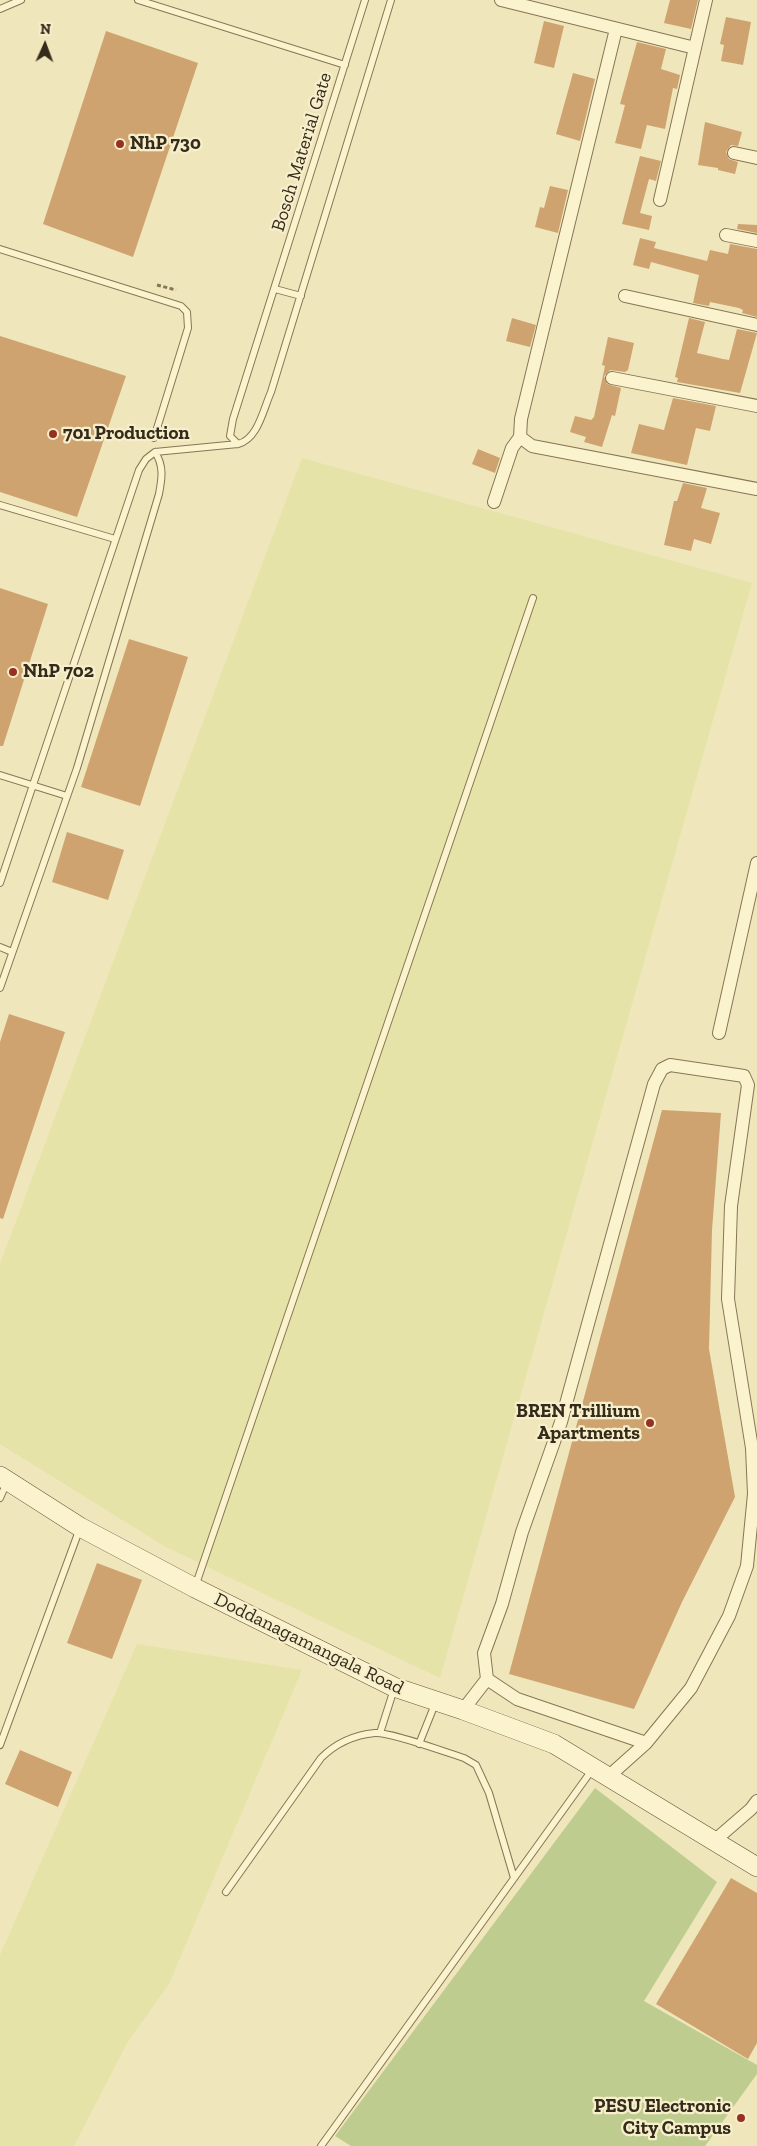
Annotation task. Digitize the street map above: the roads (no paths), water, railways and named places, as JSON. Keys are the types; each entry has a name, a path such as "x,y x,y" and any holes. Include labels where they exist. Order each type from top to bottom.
{"street":[{"path":"501,0 695,48"},
{"path":"660,200 706,0"},
{"path":"494,502 512,448 520,437 521,418 616,29"},
{"path":"734,153 757,158"},
{"path":"726,235 757,240"},
{"path":"625,296 757,325"},
{"path":"612,378 757,406"},
{"path":"520,437 532,446 757,489"},
{"path":"719,1033 757,863"},
{"path":"463,1710 487,1679 484,1653 502,1604 522,1532 561,1422 654,1084 662,1069 670,1065 744,1076 748,1085 731,1206 728,1299 752,1448 754,1494 747,1566 729,1616 691,1688 646,1743 601,1773"},
{"name":"Doddanagamangala Road","path":"4,1478 80,1527 195,1588 394,1687 554,1744 757,1868"},
{"path":"487,1679 517,1699 646,1743"},
{"path":"714,1841 751,1810 757,1800"}],"lane":[{"path":"0,9 22,0"},
{"path":"138,0 345,65"},
{"name":"Bosch Material Gate","path":"238,444 230,436 234,419 365,0"},
{"path":"0,883 139,470 155,452 238,444 247,442 253,435 271,392 391,0"},
{"path":"0,249 180,306 187,312 188,328 154,438"},
{"path":"275,289 301,296"},
{"path":"0,988 67,796 159,494 163,475 161,462 155,452"},
{"path":"0,505 115,539"},
{"path":"195,1588 533,598"},
{"path":"0,775 67,796"},
{"path":"0,948 12,952"},
{"path":"0,1498 4,1478"},
{"path":"0,1746 80,1527"},
{"path":"380,1733 394,1687"},
{"path":"419,1744 436,1701"},
{"path":"226,1892 320,1758 333,1746 356,1737 380,1733 464,1758 476,1765 489,1793 514,1878"},
{"path":"321,2146 514,1878 601,1773"}],"place":[{"name":"NhP 730","path":"120,144"},
{"name":"701 Production","path":"53,434"},
{"name":"NhP 702","path":"13,672"},
{"name":"BREN Trillium Apartments","path":"650,1423"},
{"name":"PESU Electronic City Campus","path":"741,2118"}]}
